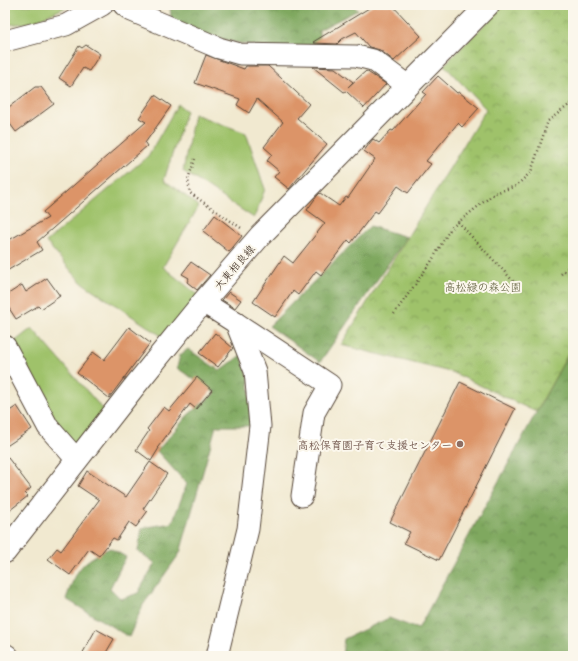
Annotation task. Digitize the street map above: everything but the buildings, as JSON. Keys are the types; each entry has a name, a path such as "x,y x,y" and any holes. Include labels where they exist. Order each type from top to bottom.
{"main road":[{"name":"大東相良線","path":"5,552 203,302 258,239 488,5"}],"street":[{"path":"5,41 66,25 102,5"},
{"path":"124,5 132,12 219,48 240,54 356,56 373,60 408,86"},
{"path":"203,302 330,385 314,412 302,496"},
{"path":"217,656 248,529 260,426 255,371 236,323"},
{"path":"5,346 48,427 77,460"}],"path":[{"path":"394,314 431,262 451,228 495,193 516,186 531,172 548,121 573,102"},
{"path":"195,159 188,179 190,193 258,239"},
{"path":"458,222 514,282"},
{"path":"561,274 573,263"}],"green space":[{"path":"12,5 71,5 30,23 5,25 5,9"},
{"path":"170,5 353,5 358,10 319,30 320,52 263,47 207,35 171,21"},
{"name":"高松緑の森公園","path":"504,5 573,5 573,345 536,412 454,373 341,345 486,109 444,65"},
{"path":"178,104 186,111 164,180 199,206 163,267 198,295 166,339 81,282 46,242 148,156"},
{"path":"194,114 246,133 265,189 254,218 183,171"},
{"path":"370,226 407,237 320,362 269,326"},
{"path":"32,328 107,414 74,454 13,343"},
{"path":"573,345 573,656 342,656 344,639 389,618 418,629"},
{"path":"188,349 220,371 241,355 249,377 251,426 216,426 180,553 143,605 129,637 66,599 73,580 81,567 92,558 110,548 126,557 110,588 121,599 138,593 155,563 138,551 142,528 172,523 187,484 157,451 188,415 215,393 177,368 180,355"}],"place":[{"name":"高松保育園子育て支援センター","path":"460,444"}]}
